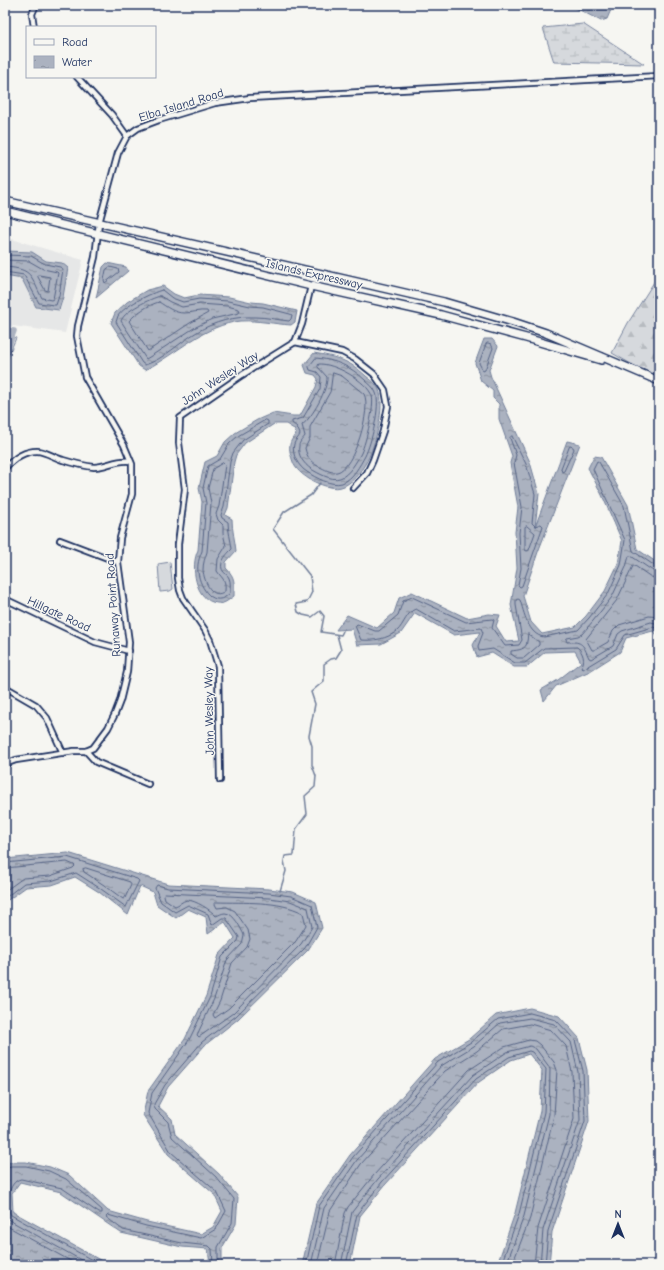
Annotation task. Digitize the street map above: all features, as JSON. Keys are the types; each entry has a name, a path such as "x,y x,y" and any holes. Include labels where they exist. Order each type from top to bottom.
{"main road":[{"name":"Islands Expressway","path":"5,201 444,302 546,333 659,381"},
{"name":"Islands Expressway","path":"5,211 311,286 441,314 617,364"}],"street":[{"path":"34,26 32,14 36,5"},
{"name":"Elba Island Road","path":"127,136 138,128 159,120 215,103 250,98 659,76"},
{"path":"78,78 112,115 127,136 118,153 97,234"},
{"name":"Runaway Point Road","path":"86,751 93,748 115,714 120,701 125,679 129,651 118,562 120,538 132,494 133,477 132,464 124,445 85,377 77,336 78,326 95,257 97,234"},
{"path":"311,286 302,324 295,342 342,352 355,358 374,374 385,390 388,406 378,446 367,473 353,488"},
{"name":"John Wesley Way","path":"220,780 218,666 209,638 183,598 178,578 178,544 185,489 179,444 180,418 242,375 295,342"},
{"path":"5,468 13,459 27,452 38,451 63,460 92,467 102,467 124,460 130,461"},
{"path":"60,540 118,562"},
{"name":"Hillgate Road","path":"5,599 95,642 129,651"},
{"path":"5,687 36,705 47,718 63,754"},
{"path":"5,764 16,760 63,754 74,751 86,751 96,762 148,784"}],"shaded area":[{"path":"5,237 83,260 65,333 5,325"}],"green space":[{"path":"583,24 644,64 554,62 543,28"},
{"path":"659,274 659,380 612,353 628,323"},
{"path":"5,334 16,338 5,363"},
{"path":"170,562 173,589 170,591 160,592 158,564"}],"water":[{"path":"570,5 613,5 607,19 601,21"},
{"path":"5,251 32,252 46,261 62,263 68,268 59,310 36,307 22,279 5,276"},
{"path":"107,263 126,267 128,271 96,298 103,267"},
{"path":"163,286 174,294 184,298 199,295 229,297 297,311 295,322 291,325 241,321 215,328 145,370 139,366 111,323 115,313 127,302 147,290"},
{"path":"484,339 492,339 498,346 489,370 530,462 539,494 535,527 567,441 580,444 538,552 523,596 531,622 542,634 575,627 586,616 605,591 618,564 622,541 602,495 588,468 594,456 601,457 628,505 637,549 659,564 659,639 653,631 626,638 620,652 590,671 556,686 544,701 541,690 558,680 581,662 575,651 545,652 527,667 514,667 492,653 477,657 473,645 480,632 454,635 415,613 401,633 381,644 357,645 352,629 336,630 347,615 377,628 394,613 399,598 412,592 467,618 489,614 500,615 496,626 506,642 519,641 511,605 517,568 515,532 518,507 510,463 512,456 499,419 499,404 493,398 493,391 481,381 475,363"},
{"path":"314,353 336,358 354,366 377,386 380,392 381,411 375,442 369,457 362,469 352,481 344,486 336,488 321,485 309,479 294,465 290,451 290,444 296,434 294,429 286,424 274,424 245,443 236,455 234,462 228,508 225,515 232,519 236,551 226,562 226,568 234,581 234,596 222,603 210,601 199,590 196,582 194,565 198,550 202,502 199,488 205,462 217,456 225,442 235,433 257,420 273,413 300,416 316,387 318,379 315,375 307,373 304,365"},
{"path":"68,853 168,884 269,889 293,892 316,902 322,928 308,950 238,1019 205,1045 168,1087 158,1106 172,1119 175,1134 219,1174 238,1197 236,1224 222,1248 222,1265 210,1265 208,1249 182,1247 121,1233 61,1192 20,1182 12,1193 13,1212 109,1265 17,1265 5,1258 5,1166 8,1162 26,1162 50,1167 69,1175 108,1211 147,1222 201,1234 213,1227 222,1211 214,1194 168,1154 143,1115 148,1091 185,1039 206,996 219,955 235,938 225,922 208,934 206,917 188,909 176,918 157,905 153,892 140,886 128,915 99,892 75,877 52,885 26,887 5,902 5,859"},
{"path":"530,1008 559,1016 579,1038 587,1070 589,1121 552,1232 549,1265 497,1265 515,1213 540,1111 542,1070 529,1054 511,1060 479,1082 385,1185 360,1216 350,1265 302,1265 316,1204 350,1155 435,1059 469,1039 496,1015"}],"waterway":[{"path":"5,330 14,331 5,355"},
{"path":"320,483 311,495 284,512 273,529 310,576 312,592 307,602 296,604 298,612 312,617 320,611 324,616 321,632 341,635 344,629"},
{"path":"280,891 286,871 284,861 285,856 294,855 296,829 307,814 305,796 315,787 316,776 312,765 312,746 309,736 315,704 311,692 324,681 324,664 331,659 336,658 341,650 337,635"}]}
